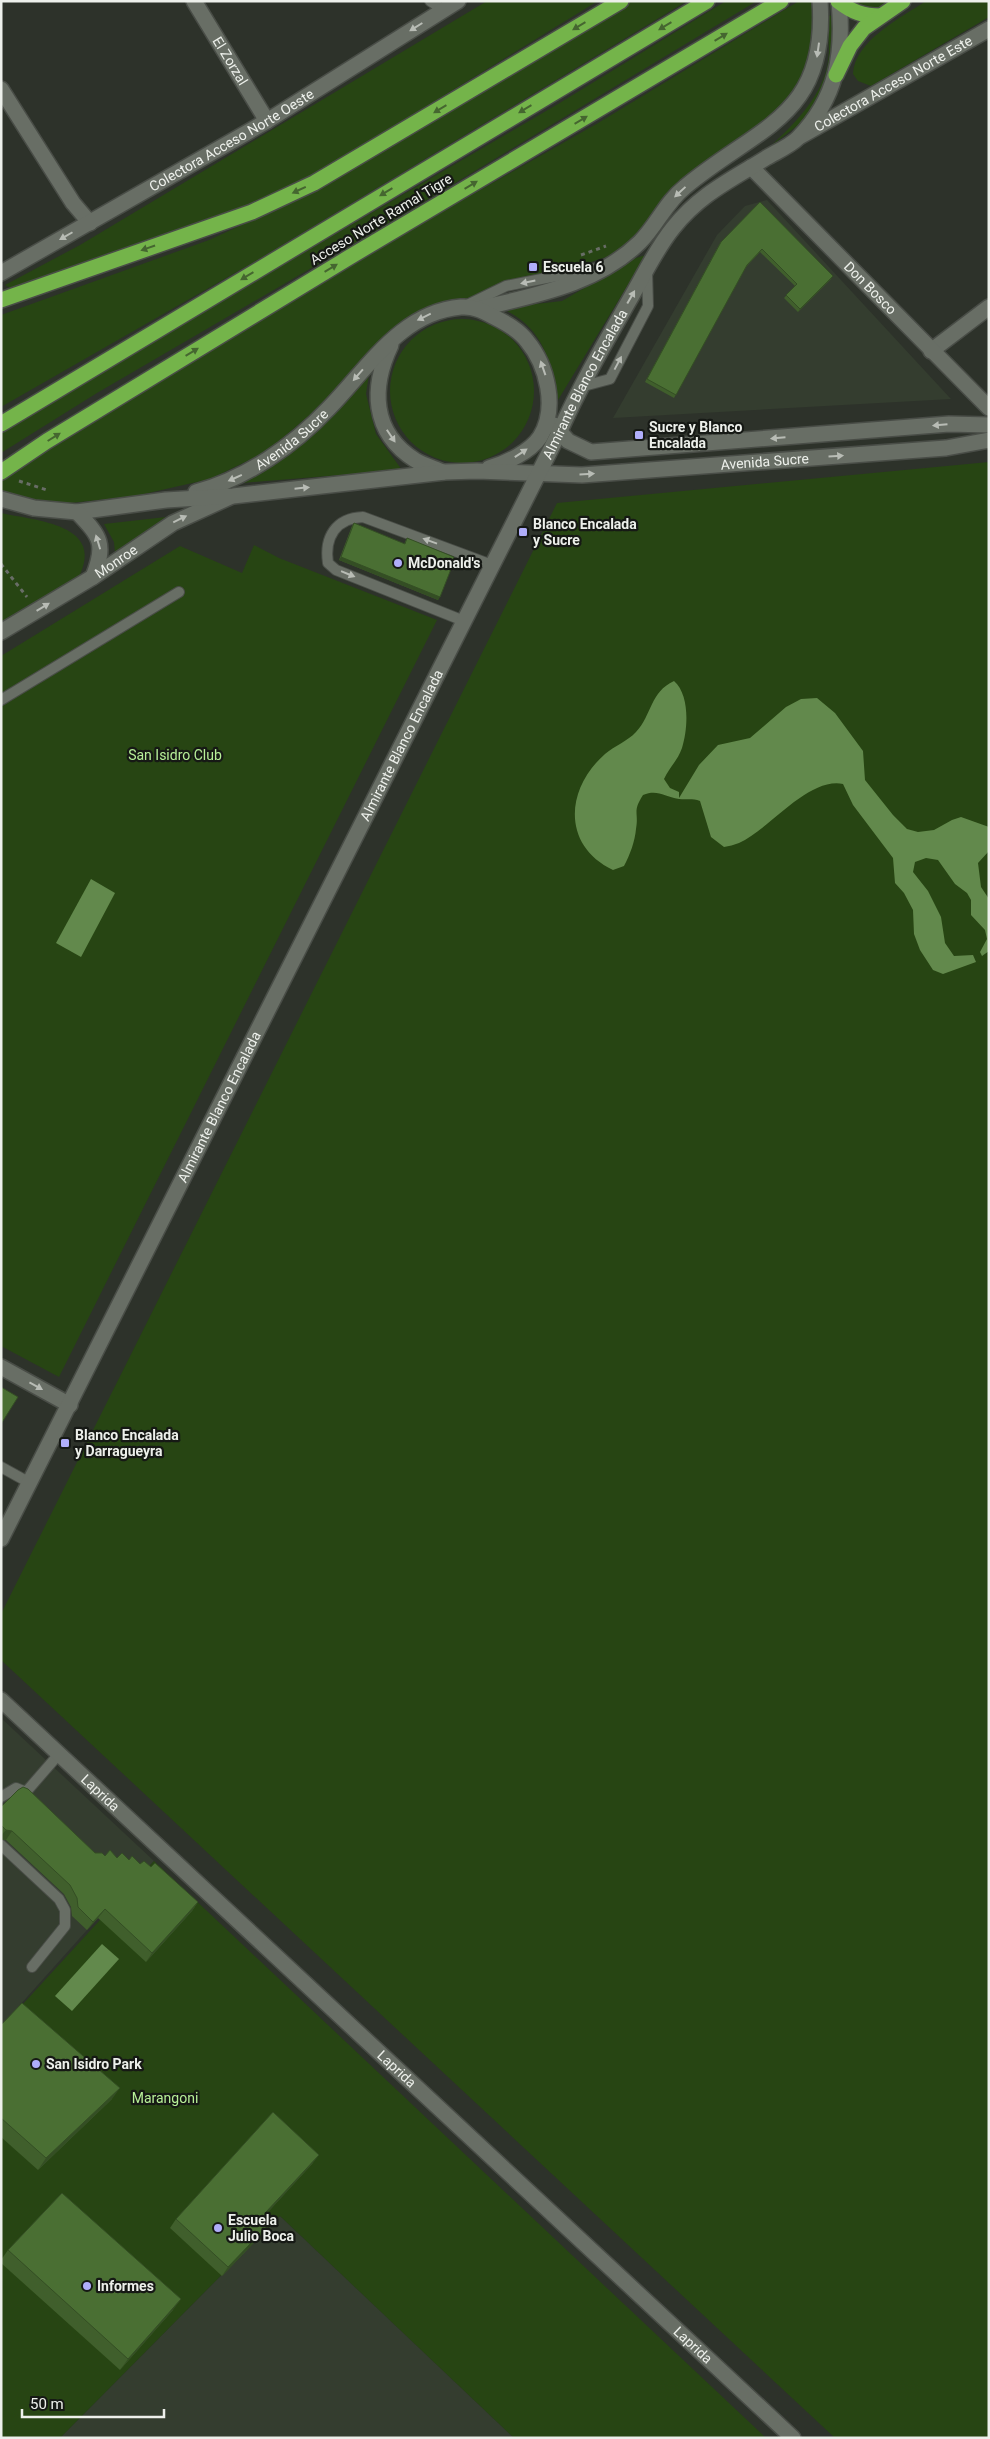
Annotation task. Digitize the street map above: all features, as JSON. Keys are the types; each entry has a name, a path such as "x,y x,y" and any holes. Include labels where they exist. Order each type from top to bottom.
{"highway":[{"path":"1,300 252,212 314,183 621,1"},
{"name":"Acceso Norte Ramal Tigre","path":"1,424 707,1"},
{"name":"Acceso Norte Ramal Tigre","path":"8,471 54,436 348,258 781,1"},
{"path":"838,1 851,11 865,16 880,16"},
{"path":"836,75 850,46 864,28 903,1"}],"main road":[{"name":"El Zorzal","path":"194,1 267,122"},
{"name":"Colectora Acceso Norte Oeste","path":"1,273 267,122 458,1"},
{"path":"478,309 569,286 610,265 639,242 671,200 686,186 774,124 794,103 814,72 817,57 820,1"},
{"name":"Almirante Blanco Encalada","path":"1,1539 538,473 553,424 580,387 647,270 672,230 690,207 707,194 798,138 828,96 836,75 840,47 838,1"},
{"name":"Colectora Acceso Norte Este","path":"798,138 989,29"},
{"path":"1,88 73,203 90,223"},
{"name":"Don Bosco","path":"751,168 930,351 989,408"},
{"path":"462,307 478,309 508,324 531,346 540,360 546,378 553,424 512,459 477,471 445,472 408,455 391,438 382,422 376,398 384,360 393,340 414,322 434,313 462,307"},
{"path":"930,351 989,307"},
{"name":"Avenida Sucre","path":"166,500 217,486 245,474 284,448 329,408 376,354 393,340"},
{"name":"Avenida Sucre","path":"553,424 568,442 591,452 949,424 989,425"},
{"name":"Avenida Sucre","path":"477,471 582,475 946,448 989,440"},
{"name":"Avenida Sucre","path":"1,499 34,508 77,512 166,500 233,496 445,472"},
{"name":"Monroe","path":"1,632 92,577 173,523 233,496"},
{"path":"77,512 91,527 100,541 101,556 92,577"},
{"path":"1,1367 70,1405"},
{"name":"Laprida","path":"1,1700 793,2438"}],"lane":[{"path":"430,1 444,10"},
{"path":"462,307 506,286 610,265"},
{"path":"580,387 610,379 648,306 647,270"},
{"path":"464,621 336,570 328,563 326,551 337,526 349,518 363,517 492,565"},
{"path":"1,700 179,592"},
{"path":"1,1466 30,1483"},
{"path":"1,1797 16,1788 29,1796 60,1754"},
{"path":"1,1845 59,1899 65,1910 65,1926 32,1967"}],"path":[{"path":"577,256 611,244"},
{"path":"8,471 48,490"},
{"path":"1,564 36,611"}],"shaded area":[{"path":"767,200 951,399 613,418 717,235 745,206"},
{"path":"674,681 683,695 685,703 686,731 680,752 664,779 670,788 679,792 679,798 699,765 718,745 750,738 786,707 801,699 817,698 835,713 863,751 865,780 893,815 907,829 918,832 934,830 961,817 989,827 989,851 978,863 981,887 989,899 989,951 982,956 980,952 987,939 985,930 971,915 971,900 967,893 955,884 938,860 926,858 915,862 913,872 928,891 941,917 945,943 954,956 973,955 976,962 943,974 933,970 920,950 914,934 913,910 904,893 895,883 893,858 853,805 843,784 830,784 816,788 789,806 751,836 739,843 724,847 711,837 700,801 679,799 657,793 648,793 643,795 638,805 635,838 624,866 613,870 596,860 585,847 578,832 575,816 582,784 592,768 605,754 636,732 660,691"},
{"path":"91,879 115,893 81,957 56,943"},
{"path":"1,1718 154,1861 87,1930 1,2026"},
{"path":"102,1944 119,1959 72,2011 55,1996"},
{"path":"280,2216 514,2438 60,2438"}],"green space":[{"path":"487,1 598,1 329,166 242,211 12,289 5,285 80,245"},
{"path":"631,1 687,1 254,262 1,407 1,315 209,240 307,195"},
{"path":"726,1 757,1 387,224 97,393 1,453 1,432 48,402 558,104"},
{"path":"799,1 815,1 817,17 805,81 772,122 652,217 634,238 609,256 411,315 381,342 325,402 266,452 210,479 135,496 70,503 14,498 1,494 1,461 16,468 438,214 598,123"},
{"path":"846,1 898,1 873,14"},
{"path":"926,1 989,1 989,17 871,86 858,81 853,74 855,62 861,51 881,31"},
{"path":"827,15 833,16 835,52 822,91 806,119 771,146 810,104 823,79 829,51"},
{"path":"646,255 558,400 552,371 542,346 526,325 501,308 562,301 636,258"},
{"path":"462,319 490,324 513,340 529,363 534,391 529,419 513,442 490,458 462,463 434,458 411,442 395,419 390,391 395,363 411,340 434,324"},
{"path":"369,374 366,394 376,434 402,470 242,483 267,467 340,407"},
{"path":"989,462 989,2438 835,2438 1,1660 1,1614 557,503"},
{"path":"1,513 64,528 76,536 83,547 84,561 78,579 1,627"},
{"path":"166,517 115,553 114,542 104,524"},
{"name":"San Isidro Club","path":"254,545 279,558 437,620 59,1377 1,1346 1,656 180,546 242,573"},
{"name":"Marangoni","path":"154,1861 766,2438 514,2438 280,2216 60,2438 1,2438 1,2028"}],"building":[{"path":"760,202 833,276 800,309 786,295 797,284 762,249 747,265 676,395 647,379 721,242"},
{"name":"McDonald's","path":"354,523 405,544 407,538 454,557 440,597 341,557"},
{"path":"1,1387 18,1397 1,1424"},
{"path":"23,1787 28,1789 95,1853 102,1853 105,1856 110,1850 117,1858 122,1853 129,1860 132,1856 140,1864 144,1861 151,1867 155,1863 198,1902 152,1953 105,1909 93,1922 78,1907 77,1898 70,1885 12,1831 6,1830 1,1825 1,1807"},
{"name":"San Isidro Park","path":"22,2003 120,2088 46,2158 1,2118 1,2025"},
{"path":"273,2112 319,2155 266,2212 273,2220 228,2267 176,2219"},
{"name":"Informes","path":"62,2193 181,2299 128,2359 8,2250"}],"place":[{"name":"Escuela 6","path":"533,267"},
{"name":"Sucre y Blanco Encalada","path":"639,435"},
{"name":"Blanco Encalada y Sucre","path":"523,532"},
{"name":"McDonald's","path":"398,563"},
{"name":"Blanco Encalada y Darragueyra","path":"65,1443"},
{"name":"San Isidro Park","path":"36,2064"},
{"name":"Escuela Julio Boca","path":"218,2228"},
{"name":"Informes","path":"87,2286"}]}
